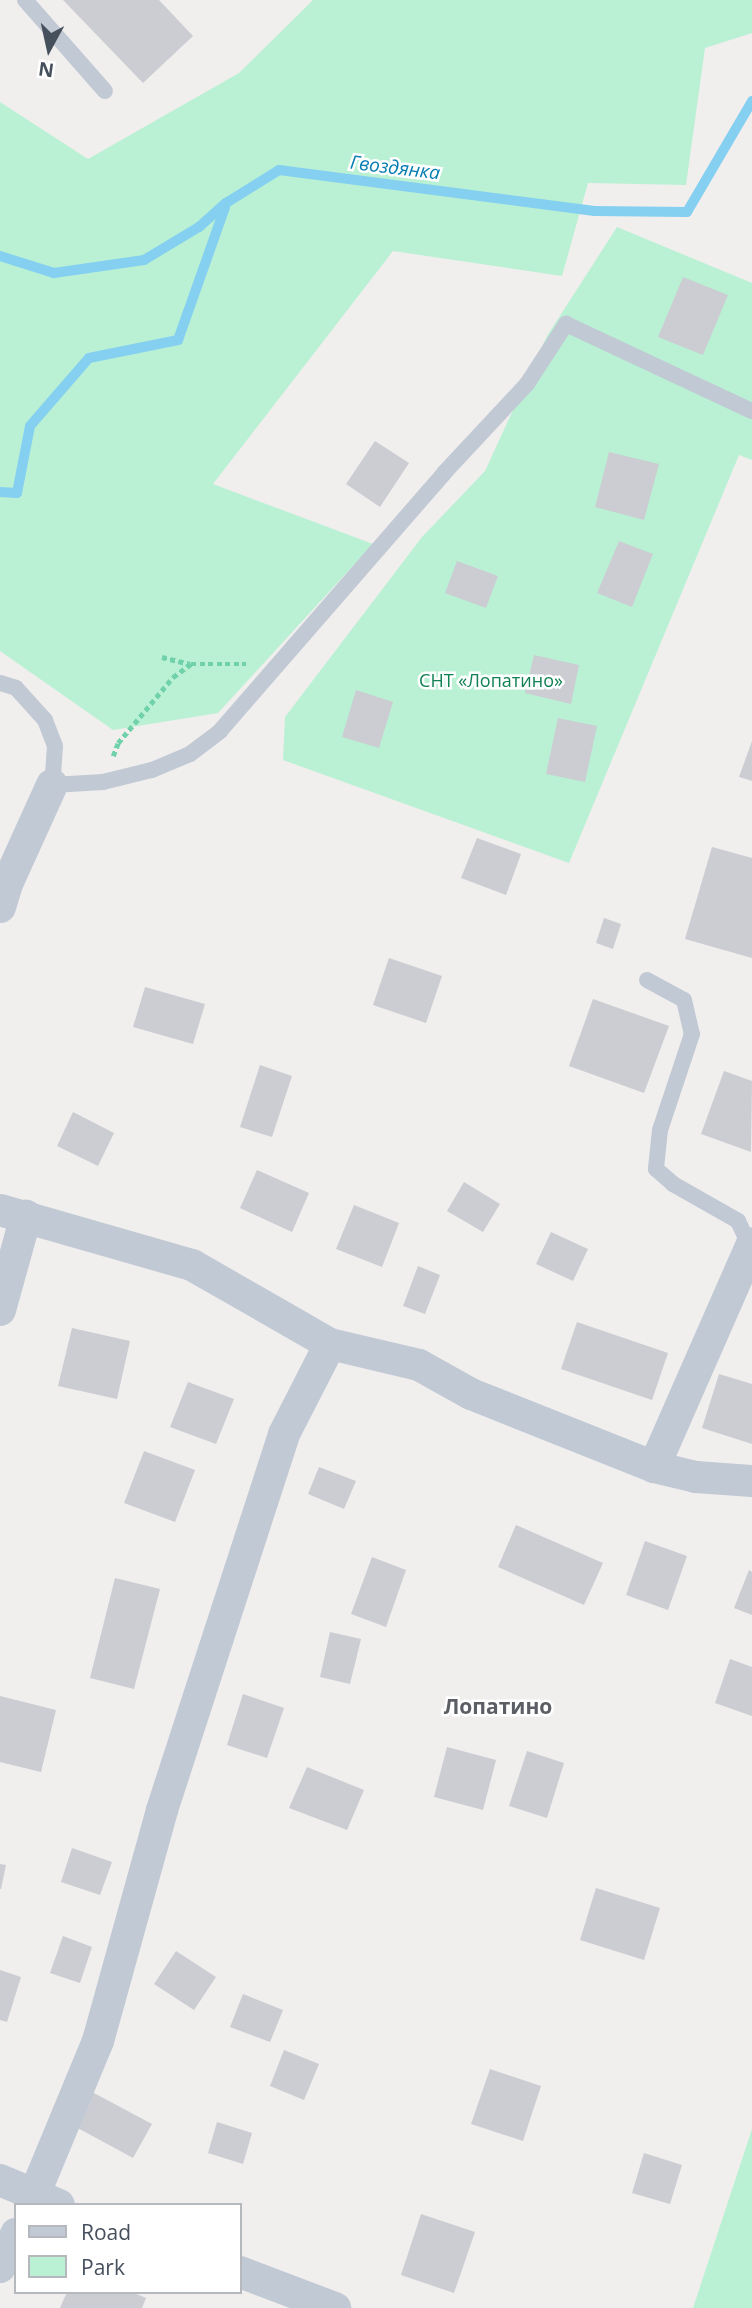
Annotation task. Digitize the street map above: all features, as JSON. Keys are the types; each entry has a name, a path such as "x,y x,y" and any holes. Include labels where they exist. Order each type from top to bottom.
{"street":[{"path":"0,907 7,884 52,785"},
{"path":"0,1310 13,1213 192,1265 330,1344 419,1365 471,1394 654,1467 696,1477 752,1481"},
{"path":"654,1467 751,1245"},
{"path":"0,2180 41,2202 98,2041 162,1810 284,1434 330,1344"},
{"path":"0,2267 14,2238"},
{"path":"242,2273 335,2308"}],"lane":[{"path":"25,0 105,91"},
{"path":"0,683 16,688 45,720 55,746 52,785 103,782 152,770 190,754 220,731 275,664 444,473 527,384 566,324 752,411"},
{"path":"647,980 684,1000 692,1034 660,1130 656,1168 673,1184 738,1221 751,1245"}],"path":[{"path":"162,657 191,664 275,664"},
{"path":"103,782 118,743 173,677 191,664"}],"green space":[{"path":"313,0 752,0 752,33 705,48 686,185 588,183 562,276 393,251 213,484 373,544 218,713 113,730 0,651 0,102 88,159 239,73"},
{"name":"СНТ «Лопатино»","path":"617,227 752,283 752,460 739,455 569,863 283,760 285,717 422,537 485,471 547,336"},
{"path":"752,2129 752,2308 693,2308"}],"building":[{"path":"63,0 159,0 193,36 143,83"},
{"path":"683,277 728,295 703,355 658,337"},
{"path":"375,441 409,463 380,507 346,484"},
{"path":"609,452 659,464 644,520 595,507"},
{"path":"619,541 653,554 632,607 597,593"},
{"path":"457,561 498,576 486,608 445,593"},
{"path":"534,655 579,665 571,704 525,693"},
{"path":"356,690 393,702 379,748 342,737"},
{"path":"558,718 597,726 585,782 546,774"},
{"path":"752,741 752,781 739,777"},
{"path":"477,838 521,854 506,895 461,878"},
{"path":"712,847 752,858 752,958 685,939"},
{"path":"604,918 621,924 613,949 596,943"},
{"path":"389,958 442,976 426,1023 373,1005"},
{"path":"145,987 205,1004 193,1044 133,1027"},
{"path":"593,999 669,1026 644,1093 569,1066"},
{"path":"260,1065 292,1076 272,1137 240,1127"},
{"path":"724,1071 752,1081 751,1152 701,1134"},
{"path":"73,1112 114,1133 98,1166 57,1146"},
{"path":"257,1170 309,1193 292,1232 240,1208"},
{"path":"464,1182 500,1204 483,1232 447,1211"},
{"path":"354,1205 399,1223 382,1267 336,1249"},
{"path":"551,1232 588,1249 573,1281 536,1264"},
{"path":"418,1266 440,1275 425,1314 403,1306"},
{"path":"577,1322 668,1353 652,1400 561,1369"},
{"path":"72,1328 130,1341 117,1399 58,1386"},
{"path":"719,1374 752,1384 752,1444 702,1428"},
{"path":"188,1382 234,1399 216,1444 170,1427"},
{"path":"144,1451 195,1470 175,1522 124,1503"},
{"path":"319,1467 356,1481 344,1509 308,1494"},
{"path":"516,1525 603,1563 584,1605 498,1567"},
{"path":"645,1541 687,1556 668,1610 626,1595"},
{"path":"372,1557 406,1570 386,1627 351,1614"},
{"path":"749,1570 752,1572 752,1615 734,1608"},
{"path":"115,1578 160,1589 134,1689 90,1678"},
{"path":"330,1632 361,1639 350,1684 320,1677"},
{"path":"730,1659 752,1667 752,1716 715,1703"},
{"path":"243,1694 284,1708 267,1758 227,1745"},
{"path":"0,1696 56,1710 41,1772 0,1762"},
{"path":"447,1747 496,1760 483,1810 434,1797"},
{"path":"527,1751 564,1763 547,1818 509,1806"},
{"path":"307,1767 364,1790 347,1830 289,1808"},
{"path":"72,1848 112,1862 100,1895 61,1882"},
{"path":"0,1864 6,1865 1,1889 0,1889"},
{"path":"596,1888 660,1908 644,1960 580,1940"},
{"path":"63,1936 92,1947 80,1983 50,1973"},
{"path":"176,1951 216,1977 194,2010 154,1984"},
{"path":"0,1970 21,1977 7,2022 0,2020"},
{"path":"243,1994 283,2010 270,2042 230,2027"},
{"path":"284,2050 319,2064 304,2100 270,2086"},
{"path":"490,2069 541,2086 523,2141 471,2124"},
{"path":"92,2092 152,2124 133,2158 74,2126"},
{"path":"217,2122 252,2133 243,2164 208,2153"},
{"path":"644,2153 682,2165 670,2204 632,2193"},
{"path":"421,2214 475,2232 454,2293 401,2275"},
{"path":"66,2294 137,2294 146,2298 142,2308 60,2308"}],"waterway":[{"name":"Гвоздянка","path":"0,256 54,273 144,260 199,227 226,203 279,170 594,211 687,212 752,101"},
{"path":"0,492 17,493 30,426 89,358 178,340 225,207"}],"district":[{"name":"Лопатино","path":"498,1706"}]}
